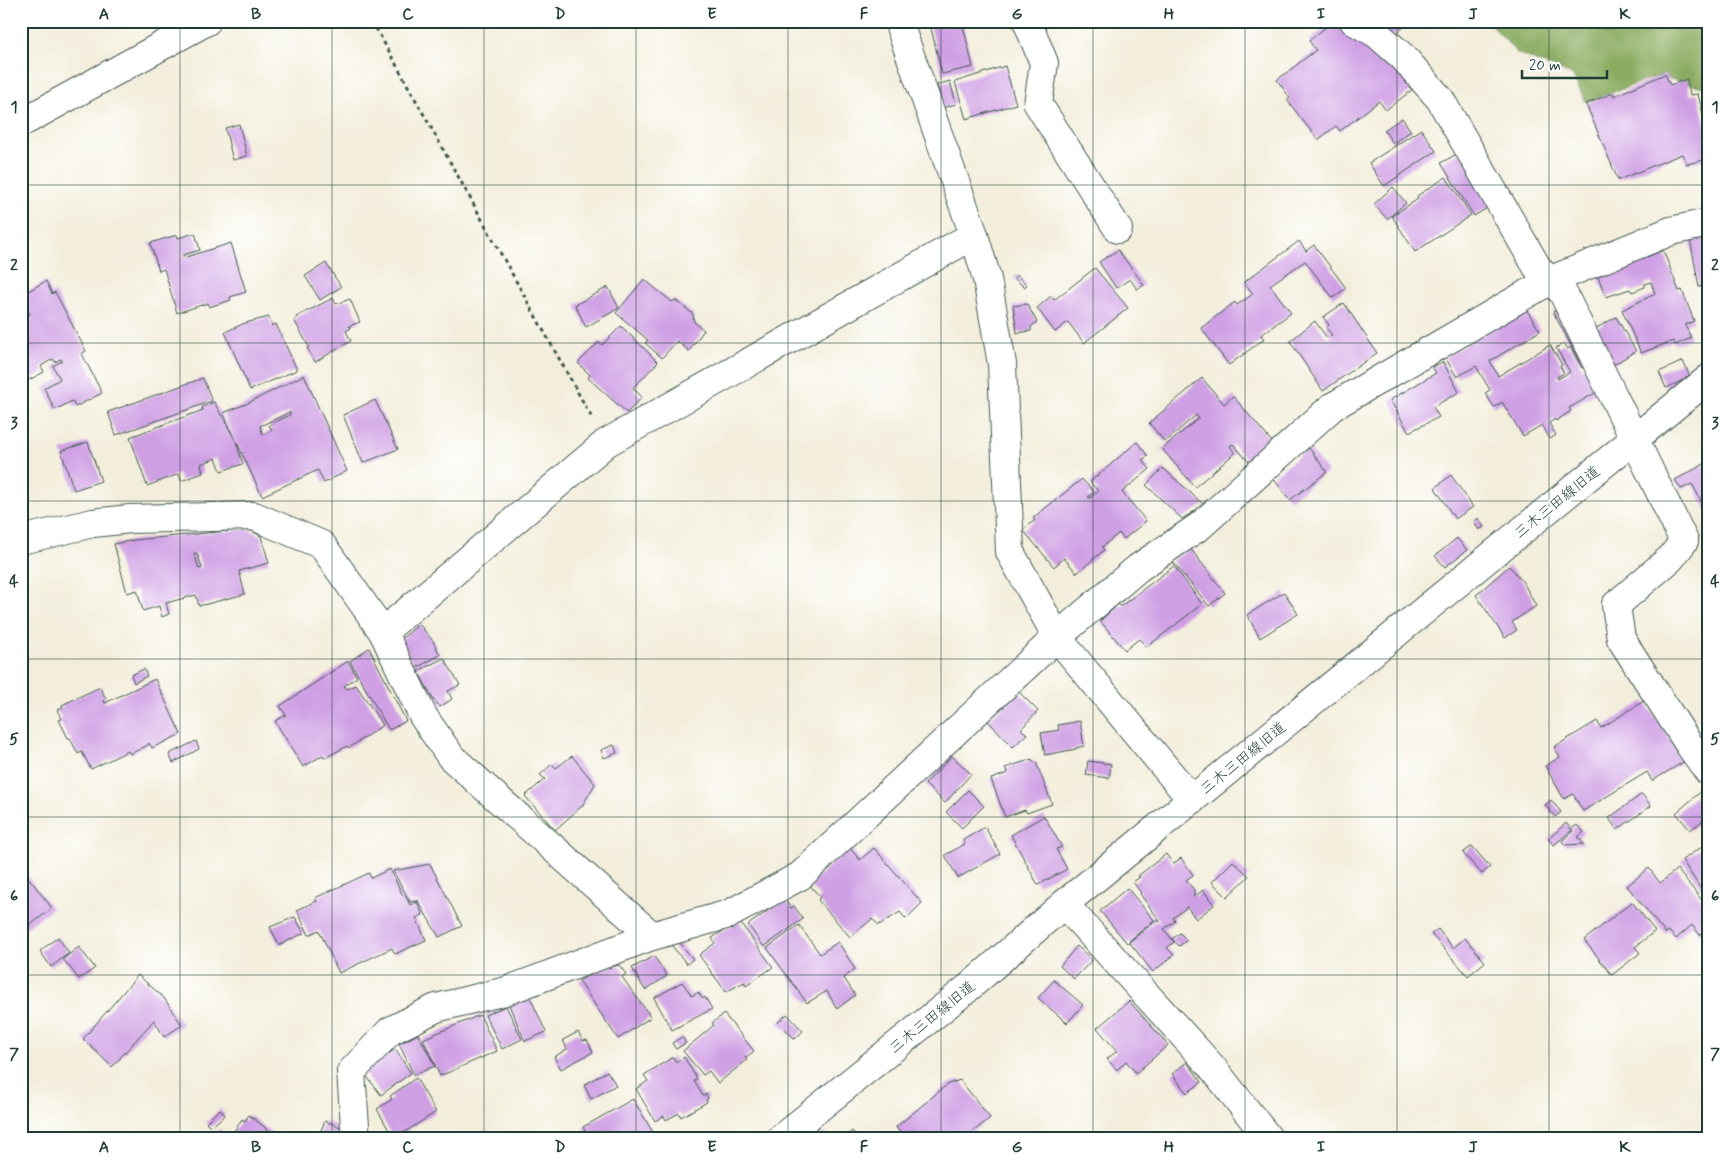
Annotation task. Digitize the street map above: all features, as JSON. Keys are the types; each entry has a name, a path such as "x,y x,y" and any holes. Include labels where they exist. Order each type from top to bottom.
{"street":[{"path":"21,123 208,21"},
{"path":"898,21 974,235 987,279 1002,364 1010,552 1058,637 1192,800"},
{"path":"1027,21 1044,62 1038,104 1118,229"},
{"path":"1354,21 1377,34 1404,58 1440,100 1537,267 1549,281 1562,291 1684,541 1671,558 1616,605 1621,640 1708,771"},
{"path":"356,1139 351,1072 390,1031 436,1008 506,991 652,936 729,914 800,876 1058,637 1138,568 1200,526 1332,408 1549,281 1670,231 1708,222"},
{"path":"383,632 606,443 974,235"},
{"name":"三木三田線旧道","path":"780,1139 968,988 1064,904 1708,379"},
{"path":"21,540 92,523 130,519 254,516 322,545 383,632 423,716 452,757 652,936"},
{"path":"1064,904 1212,1067 1270,1139"}],"path":[{"path":"372,21 606,443"}],"green space":[{"path":"1488,21 1708,21 1708,88 1658,76 1586,102 1572,75 1517,53"}],"building":[{"path":"943,21 962,21 973,67 942,74 930,24"},
{"path":"1333,21 1342,21 1367,40 1377,53 1381,50 1412,90 1386,110 1379,101 1340,131 1336,126 1318,140 1287,100 1290,98 1277,80 1316,50 1309,41"},
{"path":"1387,21 1401,21 1405,26 1391,38 1381,27"},
{"path":"1005,66 1016,104 966,119 955,82"},
{"path":"1665,74 1670,85 1687,79 1690,95 1698,94 1708,135 1708,159 1687,164 1682,154 1618,180 1586,104 1613,93 1614,96"},
{"path":"950,81 956,104 943,108 937,85"},
{"path":"1402,118 1411,131 1393,143 1384,130"},
{"path":"239,124 247,156 233,160 225,128"},
{"path":"1421,129 1436,151 1384,186 1369,163"},
{"path":"1465,149 1497,202 1474,216 1441,163"},
{"path":"1446,177 1471,215 1415,252 1392,216 1418,199 1417,196"},
{"path":"1393,187 1406,203 1387,219 1374,204"},
{"path":"195,233 200,250 183,255 183,258 231,243 246,292 230,297 231,300 209,307 208,303 177,313 164,269 159,271 150,243 177,235 178,238"},
{"path":"1708,236 1708,286 1699,287 1690,239"},
{"path":"1299,241 1306,251 1314,245 1346,288 1333,298 1305,261 1270,285 1291,313 1261,335 1264,339 1229,365 1201,328 1235,302 1237,305 1253,294 1244,282"},
{"path":"1118,250 1144,285 1137,289 1130,279 1116,288 1099,262"},
{"path":"1663,250 1679,291 1682,290 1694,321 1685,325 1691,338 1675,345 1673,341 1641,353 1622,310 1655,294 1651,282 1645,284 1645,287 1632,292 1630,289 1606,297 1596,272 1646,253 1647,257"},
{"path":"326,263 341,287 320,300 305,276"},
{"path":"1095,268 1128,308 1084,343 1068,322 1055,332 1037,308 1051,296 1054,300"},
{"path":"1017,275 1027,285 1024,287 1014,278"},
{"path":"644,279 672,302 675,300 693,314 694,322 704,330 689,351 677,341 662,358 645,343 648,340 616,313"},
{"path":"46,281 52,294 55,292 86,351 82,354 102,393 75,407 72,401 55,410 44,388 60,379 53,366 62,361 61,359 55,362 53,359 41,366 44,372 27,381 25,376 21,378 21,318 30,314 26,307 23,308 26,314 21,316 21,295"},
{"path":"608,287 619,308 586,327 575,305"},
{"path":"333,298 336,304 350,299 360,322 349,326 351,328 346,331 351,341 315,362 294,320 296,317"},
{"path":"1344,303 1377,353 1323,391 1290,341 1315,321 1327,338 1332,335 1326,328 1329,325 1323,317"},
{"path":"1027,304 1037,322 1031,327 1031,331 1017,333 1013,306"},
{"path":"1561,308 1587,358 1580,362 1553,312"},
{"path":"1526,309 1540,331 1490,361 1498,376 1550,345 1562,365 1560,366 1564,373 1557,377 1558,379 1570,372 1556,348 1564,343 1568,349 1570,347 1582,368 1587,365 1602,389 1569,408 1571,411 1556,421 1555,419 1549,423 1556,435 1550,439 1542,425 1523,436 1502,402 1494,407 1485,393 1490,390 1476,366 1457,377 1445,357"},
{"path":"269,317 272,326 276,324 297,370 250,390 225,332 245,323"},
{"path":"1616,317 1636,351 1611,366 1593,330"},
{"path":"621,326 658,362 633,388 642,397 627,413 588,378 590,375 578,363 599,342 602,345"},
{"path":"1683,361 1690,377 1666,388 1659,372"},
{"path":"1443,362 1459,392 1433,407 1439,417 1409,432 1390,400 1436,373 1432,367"},
{"path":"304,375 347,471 324,483 318,470 262,496 223,413 246,404","holes":["290,412 290,415 269,425 272,430 263,435 260,426"]},
{"path":"203,378 212,401 116,435 108,412"},
{"path":"1202,378 1224,404 1233,396 1272,442 1249,462 1233,444 1230,446 1235,453 1195,487 1162,449 1199,418 1196,415 1165,442 1149,423"},
{"path":"375,400 398,449 363,463 343,415"},
{"path":"214,402 236,441 243,464 221,471 216,458 201,464 203,473 181,481 179,474 147,486 130,437 203,410 202,407"},
{"path":"88,442 101,481 74,490 61,451"},
{"path":"1137,442 1148,456 1142,460 1150,469 1122,492 1146,521 1124,539 1119,533 1102,547 1104,550 1077,573 1064,558 1054,567 1023,530 1035,520 1033,518 1082,479 1094,492 1088,497 1090,498 1098,491 1090,482"},
{"path":"1309,448 1327,472 1290,500 1272,477"},
{"path":"1708,462 1708,513 1692,484 1681,489 1675,480"},
{"path":"1163,468 1204,505 1182,519 1146,485"},
{"path":"1451,475 1473,507 1455,519 1435,488"},
{"path":"1478,518 1484,527 1479,530 1474,522"},
{"path":"248,529 261,536 269,563 239,571 245,594 199,606 196,595 166,603 169,614 162,617 159,606 143,611 137,590 127,593 114,544 134,540","holes":["194,553 197,553 202,568 199,569"]},
{"path":"1457,538 1467,550 1445,567 1435,556"},
{"path":"1190,548 1225,593 1209,606 1172,561"},
{"path":"1174,566 1202,604 1147,647 1139,639 1125,650 1100,621 1118,604 1121,606"},
{"path":"1509,566 1523,582 1536,606 1512,622 1517,630 1505,638 1476,595"},
{"path":"1284,592 1298,614 1260,638 1247,615"},
{"path":"419,624 433,641 440,655 416,668 400,640"},
{"path":"369,648 406,721 389,730 350,661"},
{"path":"444,658 460,685 448,691 452,699 440,707 433,699 418,671"},
{"path":"348,661 357,677 344,686 347,689 356,685 383,725 349,748 347,746 325,758 323,755 303,767 275,721 286,715 280,706"},
{"path":"144,669 147,676 134,683 131,675"},
{"path":"155,679 181,734 152,748 149,743 130,754 128,751 91,769 82,752 78,754 70,738 68,738 59,720 62,719 57,710 63,707 62,705 100,687 106,699 105,703"},
{"path":"1018,691 1038,711 1021,729 1027,734 1013,747 988,721"},
{"path":"1644,701 1685,761 1652,781 1647,772 1583,811 1573,794 1564,799 1545,766 1560,757 1554,747 1597,721 1601,728"},
{"path":"1080,721 1084,746 1045,755 1041,733 1059,730 1058,725"},
{"path":"196,741 199,749 173,763 169,754"},
{"path":"614,745 617,753 604,758 601,750"},
{"path":"572,756 595,784 582,806 555,830 525,796 545,779 540,775 552,764 556,768"},
{"path":"952,756 971,774 945,803 925,784"},
{"path":"1032,759 1033,762 1036,762 1052,804 1027,813 1025,810 1005,817 991,779 1008,773 1005,768"},
{"path":"1088,761 1111,764 1109,778 1086,775"},
{"path":"1704,789 1708,794 1708,817 1690,830 1676,813"},
{"path":"968,790 984,806 962,828 946,812"},
{"path":"1642,794 1651,806 1617,830 1609,818"},
{"path":"1551,800 1561,812 1555,817 1545,805"},
{"path":"1044,816 1062,847 1056,849 1067,869 1038,885 1011,835"},
{"path":"1566,823 1571,829 1577,825 1584,832 1578,837 1584,844 1565,845 1562,841 1572,830 1554,845 1548,839"},
{"path":"985,827 1000,854 958,878 945,855 965,844 963,840"},
{"path":"1708,843 1708,900 1682,860"},
{"path":"1472,846 1490,867 1482,874 1463,853"},
{"path":"850,848 860,860 874,848 922,903 906,919 900,912 879,925 872,919 850,937 818,900 820,897 809,884"},
{"path":"1166,854 1173,864 1181,858 1193,875 1186,880 1194,890 1194,897 1203,890 1214,905 1196,919 1187,907 1173,918 1175,921 1164,929 1174,942 1167,948 1174,955 1153,972 1129,942 1157,920 1160,921 1133,882"},
{"path":"1233,861 1249,876 1227,897 1212,882"},
{"path":"430,864 462,926 439,937 418,901 410,902 393,871"},
{"path":"21,868 52,908 24,930 21,926"},
{"path":"1649,868 1660,883 1677,869 1708,908 1708,928 1700,935 1692,925 1676,939 1669,931 1665,933 1627,886"},
{"path":"390,869 403,896 405,895 410,905 417,902 423,915 416,918 426,940 395,954 392,948 339,973 319,930 309,935 297,910 317,901 315,898 369,873 371,878"},
{"path":"1127,888 1154,920 1127,943 1100,911"},
{"path":"784,899 791,908 794,906 803,919 764,947 748,925"},
{"path":"1632,902 1655,931 1635,947 1640,953 1612,975 1584,940"},
{"path":"295,917 304,933 279,945 270,927"},
{"path":"739,921 773,967 746,986 744,982 726,992 699,955 715,943 712,938"},
{"path":"799,925 820,954 838,942 855,969 844,978 855,995 837,1009 827,991 807,1003 767,948"},
{"path":"1438,929 1453,948 1465,938 1485,962 1468,976 1431,934"},
{"path":"1180,933 1187,940 1179,946 1172,939"},
{"path":"58,937 69,953 51,967 40,951"},
{"path":"679,942 693,959 687,964 672,946"},
{"path":"1077,946 1092,960 1074,979 1060,966"},
{"path":"79,947 95,968 79,979 63,959"},
{"path":"654,956 667,976 645,990 632,968"},
{"path":"619,965 626,974 622,977 651,1017 618,1039 579,981 596,970"},
{"path":"138,975 164,998 182,1025 164,1037 154,1020 112,1067 83,1039"},
{"path":"1054,980 1083,1005 1067,1023 1038,998"},
{"path":"682,982 692,996 698,992 703,999 705,997 712,1009 672,1030 654,998"},
{"path":"529,995 546,1032 525,1041 509,1005"},
{"path":"1129,1001 1168,1045 1136,1073 1126,1061 1117,1070 1107,1059 1117,1051 1097,1028"},
{"path":"506,1006 522,1039 502,1049 485,1015"},
{"path":"724,1014 754,1051 745,1058 747,1060 718,1083 709,1071 703,1075 683,1051"},
{"path":"787,1014 803,1031 795,1039 778,1022"},
{"path":"480,1015 497,1051 440,1076 423,1039"},
{"path":"578,1032 583,1041 587,1040 593,1052 561,1069 554,1057 567,1049 563,1040"},
{"path":"418,1034 435,1066 414,1075 399,1044"},
{"path":"682,1037 686,1043 676,1049 672,1043"},
{"path":"395,1049 411,1073 381,1095 365,1074 372,1066"},
{"path":"673,1057 676,1062 684,1057 697,1079 694,1081 703,1096 706,1094 707,1102 681,1117 679,1113 666,1120 664,1116 655,1121 636,1089 648,1081 644,1075"},
{"path":"1187,1062 1202,1082 1187,1093 1172,1074"},
{"path":"607,1071 616,1085 591,1099 584,1085"},
{"path":"416,1078 436,1112 394,1139 377,1109 392,1099 390,1096"},
{"path":"960,1080 990,1118 964,1139 905,1139 896,1127 948,1084"},
{"path":"633,1099 654,1134 645,1139 589,1139 583,1127"},
{"path":"220,1109 225,1115 211,1127 206,1122"},
{"path":"249,1115 280,1139 229,1139 242,1119 245,1121"},
{"path":"325,1121 346,1129 342,1139 317,1139"},
{"path":"220,1129 226,1137 224,1139 212,1139 210,1137"},
{"path":"852,1131 860,1139 843,1139"},
{"path":"824,1132 829,1139 816,1139"}]}
